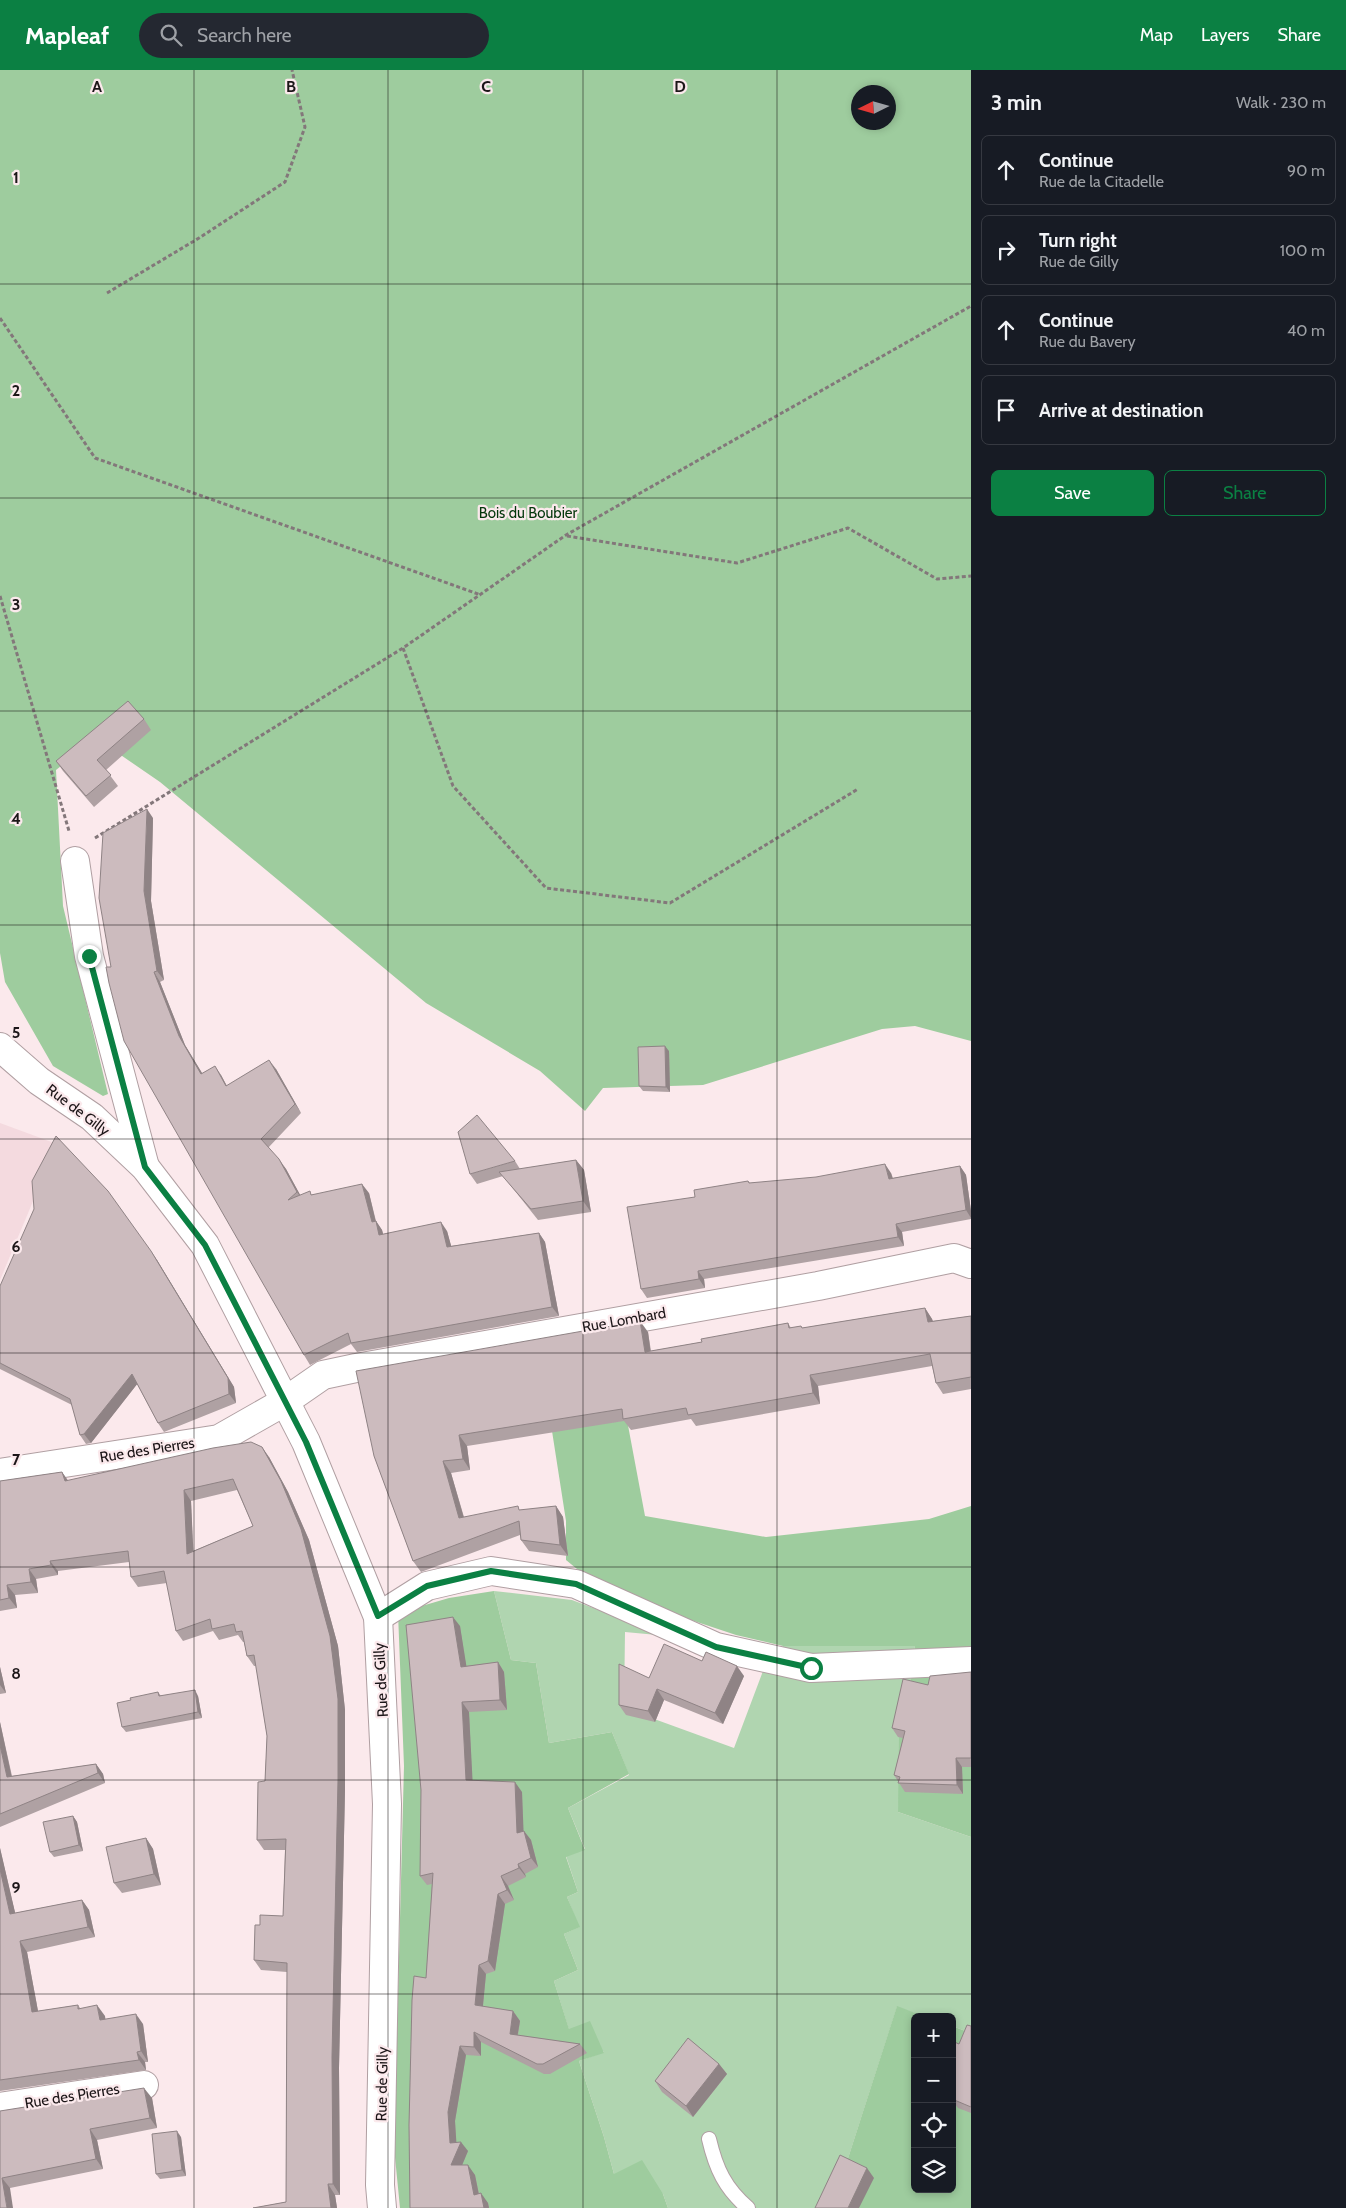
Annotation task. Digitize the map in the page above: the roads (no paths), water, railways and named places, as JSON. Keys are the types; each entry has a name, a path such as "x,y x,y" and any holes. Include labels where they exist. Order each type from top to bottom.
{"street":[{"path":"82,851 89,956 145,1167"},
{"name":"Rue de Gilly","path":"0,1047 39,1081 92,1117 145,1167 205,1245 306,1442 378,1616 387,1804 380,2185 382,2208"},
{"path":"0,1076 39,1081"},
{"name":"Rue Lombard","path":"284,1402 323,1375 356,1368 808,1288 954,1258 971,1264"},
{"name":"Rue des Pierres","path":"0,1473 219,1439 284,1402"},
{"path":"378,1616 427,1586 491,1571 576,1584 716,1647 811,1668 971,1661"},
{"name":"Rue des Pierres","path":"0,2107 144,2085"}],"lane":[{"path":"709,2139 714,2161 725,2185 748,2208"}],"park label":[{"name":"Bois du Boubier","path":"528,513"}]}
